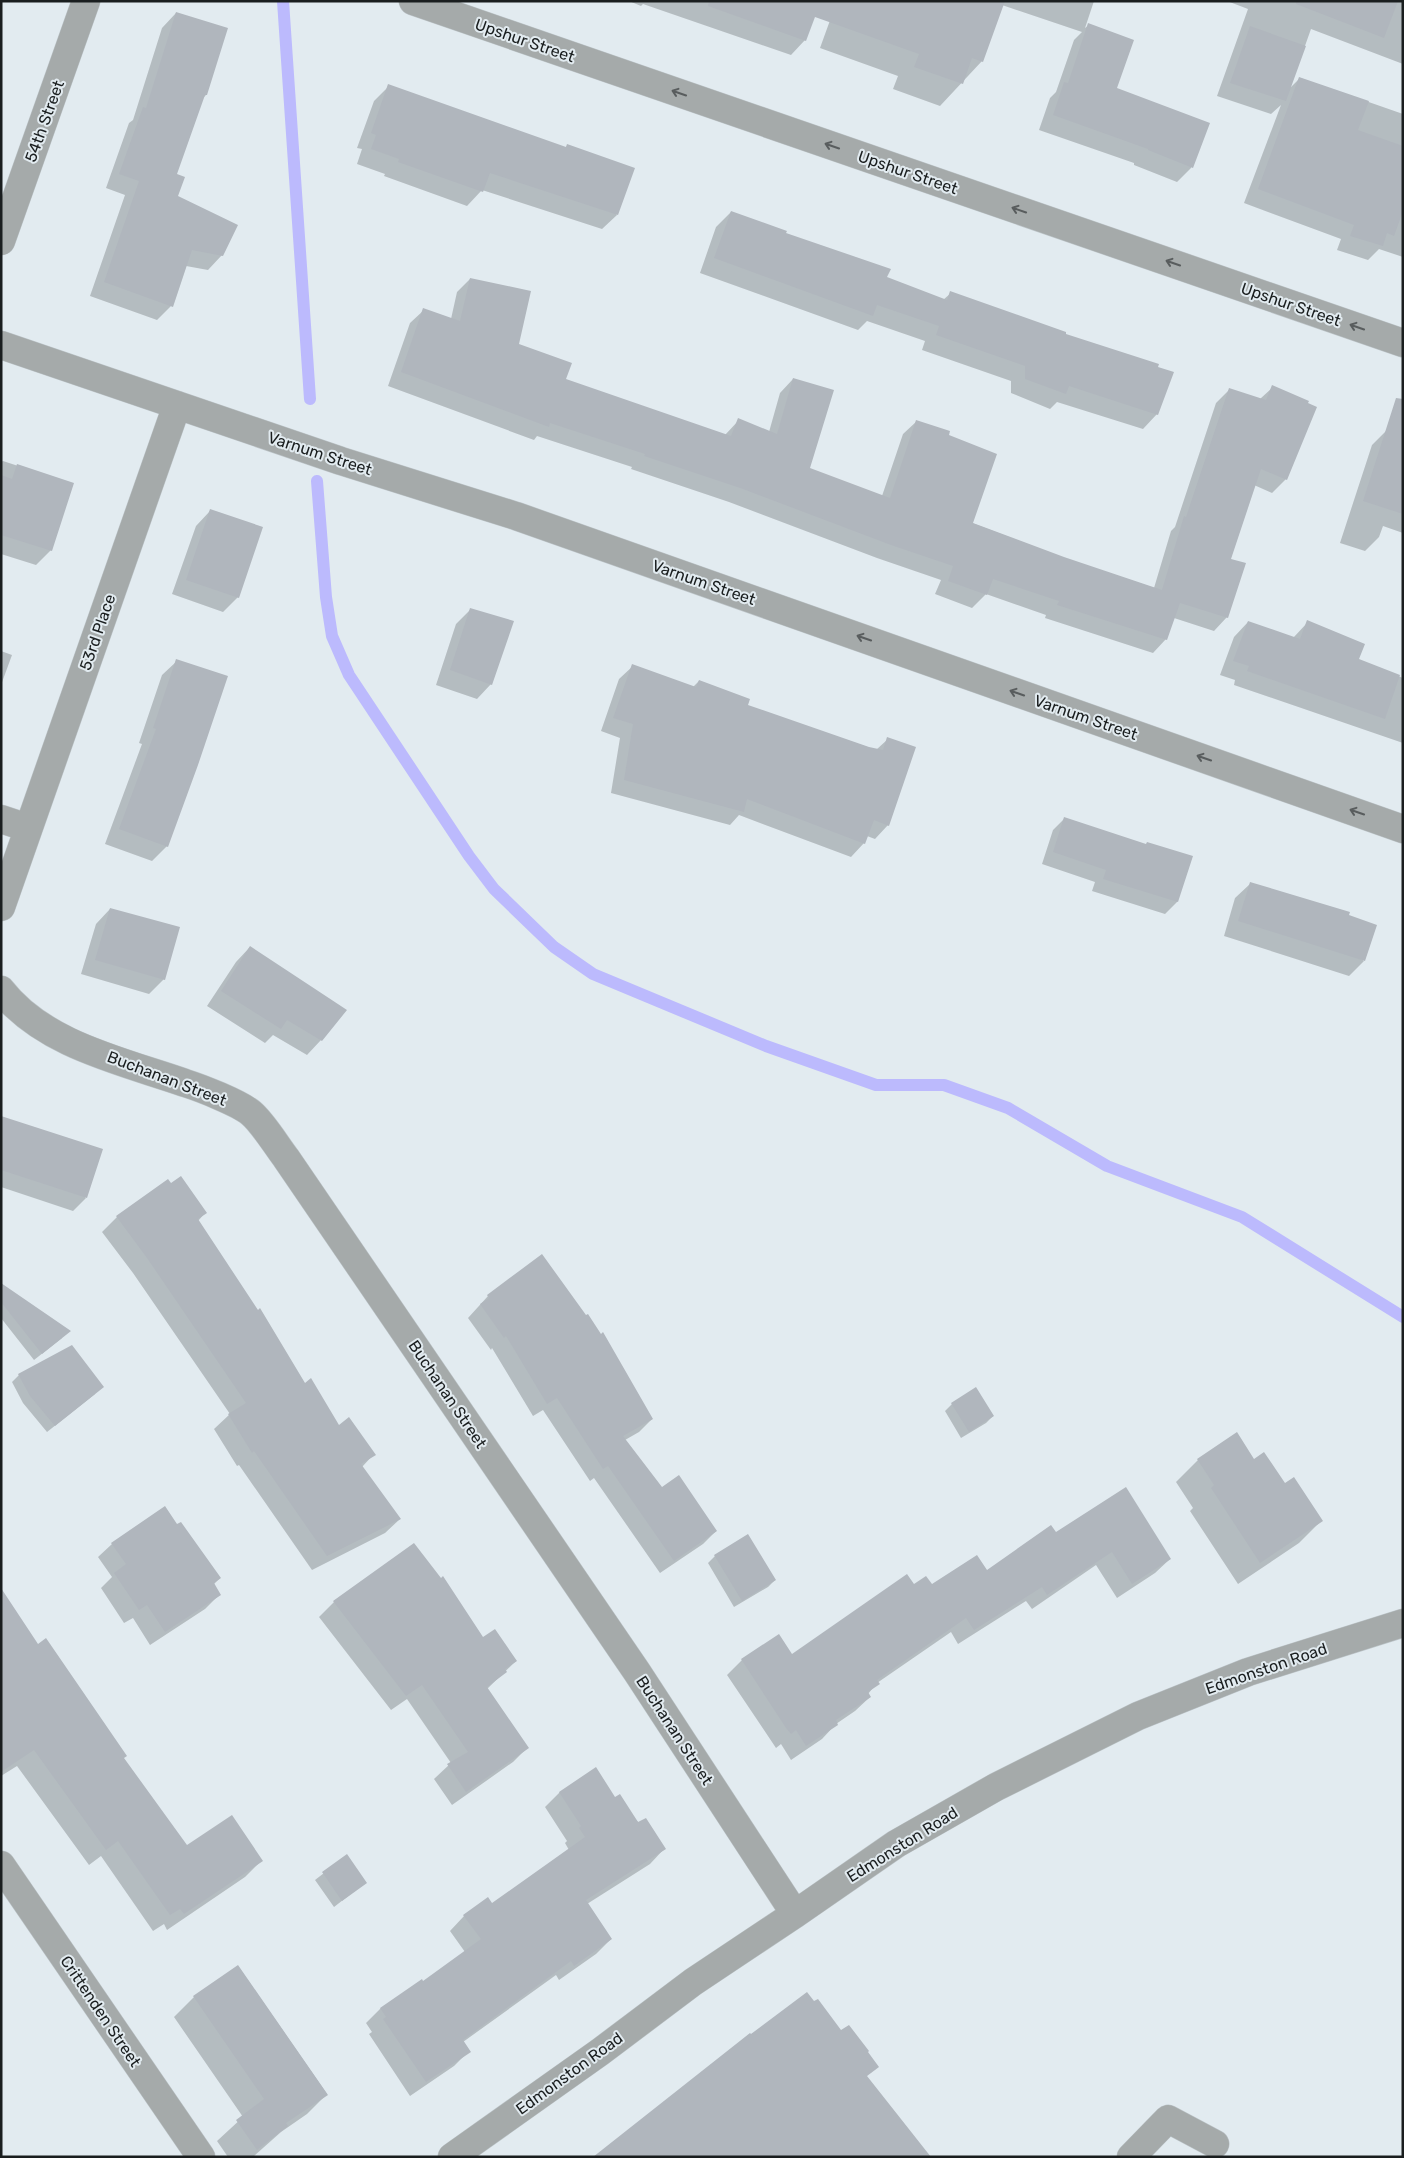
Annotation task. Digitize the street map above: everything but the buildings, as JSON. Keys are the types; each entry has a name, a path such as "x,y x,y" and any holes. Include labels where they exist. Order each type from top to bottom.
{"street":[{"name":"54th Street","path":"1,241 86,1"},
{"name":"Upshur Street","path":"413,1 1403,343"},
{"name":"Varnum Street","path":"1,345 341,461 516,516 1403,829"},
{"name":"53rd Place","path":"1,907 177,405"},
{"path":"1,819 28,828"},
{"name":"Buchanan Street","path":"1,990 13,1005 38,1025 71,1042 205,1089 251,1113 292,1166 631,1664 795,1914"},
{"name":"Edmonston Road","path":"452,2157 600,2052 693,1982 896,1844 996,1787 1138,1716 1248,1672 1403,1623"},
{"name":"Crittenden Street","path":"1,1865 201,2157"},
{"path":"1131,2157 1168,2119 1215,2144"}],"waterway":[{"path":"283,1 310,399"},
{"path":"317,481 326,597 332,636 349,675 469,856 494,889 554,947 593,974 766,1046 876,1085 944,1085 1008,1108 1107,1166 1242,1217 1403,1317"}]}
